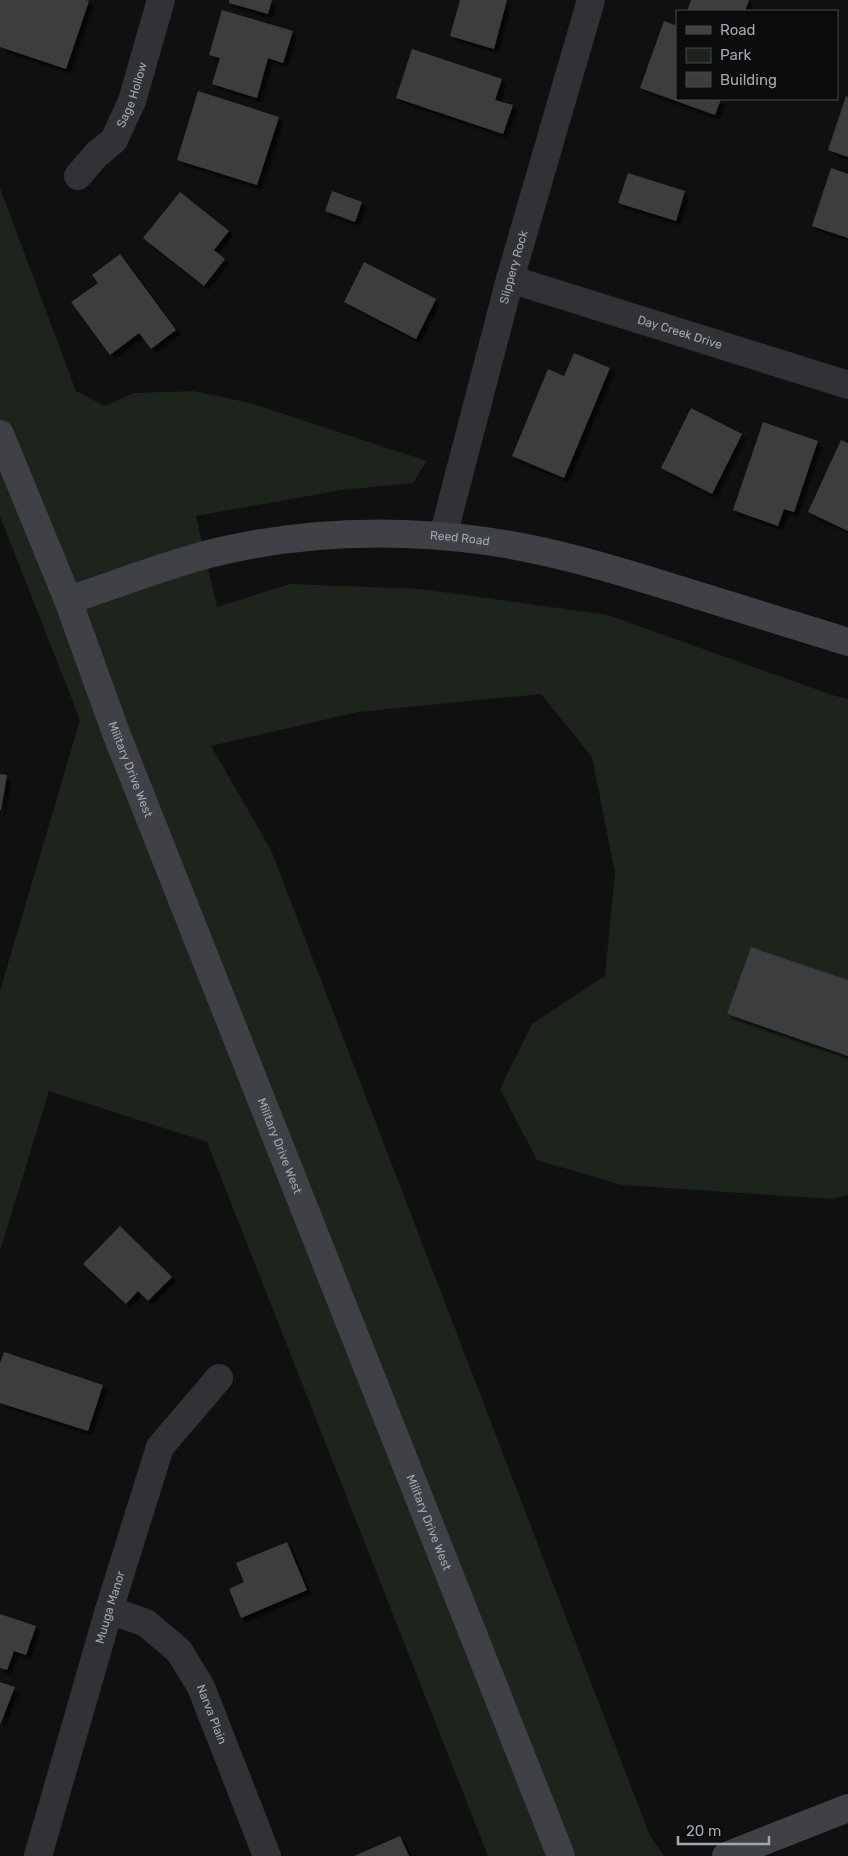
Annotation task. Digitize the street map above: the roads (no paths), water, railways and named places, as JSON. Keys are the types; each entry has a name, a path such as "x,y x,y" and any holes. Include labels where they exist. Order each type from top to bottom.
{"street":[{"name":"Sage Hollow","path":"78,176 96,155 114,140 132,101 161,0"},
{"name":"Slippery Rock","path":"443,536 510,279 591,0"},
{"name":"Day Creek Drive","path":"510,279 848,385"},
{"name":"Military Drive West","path":"0,434 68,600 123,752 562,1856"},
{"name":"Reed Road","path":"68,600 177,563 221,551 262,543 348,534 393,533 488,541 578,560 848,642"},
{"name":"Muuga Manor","path":"38,1856 109,1610 160,1447 219,1378"},
{"name":"Narva Plain","path":"109,1610 146,1623 179,1651 201,1687 267,1856"},
{"path":"726,1856 848,1808"}]}
